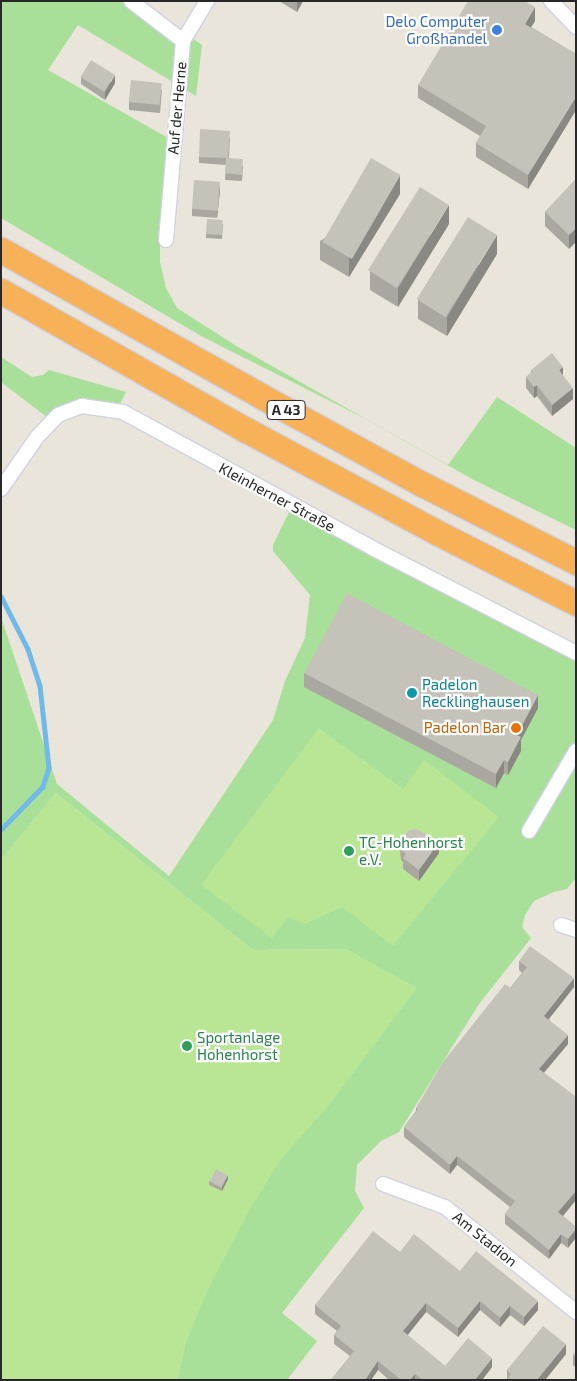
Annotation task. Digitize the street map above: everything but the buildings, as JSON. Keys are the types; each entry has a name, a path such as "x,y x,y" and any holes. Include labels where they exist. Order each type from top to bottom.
{"highway":[{"name":"A 43","path":"1,250 422,484 576,562"},
{"name":"A 43","path":"1,291 246,430 436,532 576,603"}],"street":[{"name":"Auf der Herne","path":"131,1 183,41 166,240"},
{"path":"183,41 207,1"},
{"path":"551,1 576,27"},
{"name":"Kleinherner Straße","path":"1,488 36,437 58,415 82,406 123,412 374,549 576,653"},
{"path":"529,831 576,751"},
{"path":"561,925 576,930"},
{"name":"Am Stadion","path":"383,1184 445,1207 576,1312"}],"green space":[{"path":"1,1 138,1 202,45 196,96 78,25 48,70 170,139 160,234 160,262 166,288 177,308 238,347 448,465 497,397 576,448 576,530 472,479 364,418 201,336 1,218"},
{"path":"1,357 32,377 43,375 49,370 126,392 119,406 101,402 83,403 48,418 1,382"},
{"path":"290,510 576,659 576,878 567,889 554,892 534,901 525,915 522,927 531,938 479,1004 399,1132 381,1141 357,1165 355,1191 364,1208 282,1313 317,1341 287,1380 177,1380 186,1341 347,949 253,950 56,793 1,860 1,617 57,784 169,876 273,720 285,681 305,638 310,595 273,551 273,545"},
{"name":"TC-Hohenhorst e.V.","path":"319,728 403,789 424,760 499,817 393,946 342,907 305,924 288,917 272,938 201,885"},
{"name":"Sportanlage Hohenhorst","path":"56,793 253,950 347,949 417,988 330,1104 282,1158 253,1204 211,1283 186,1341 177,1380 1,1380 1,860"}],"waterway":[{"path":"1,596 28,649 40,686 49,768 43,787 1,830"}],"place":[{"name":"Delo Computer Großhandel","path":"497,30"},
{"name":"Padelon Recklinghausen","path":"412,693"},
{"name":"Padelon Bar","path":"516,728"},
{"name":"TC-Hohenhorst e.V.","path":"349,851"},
{"name":"Sportanlage Hohenhorst","path":"187,1046"}]}
